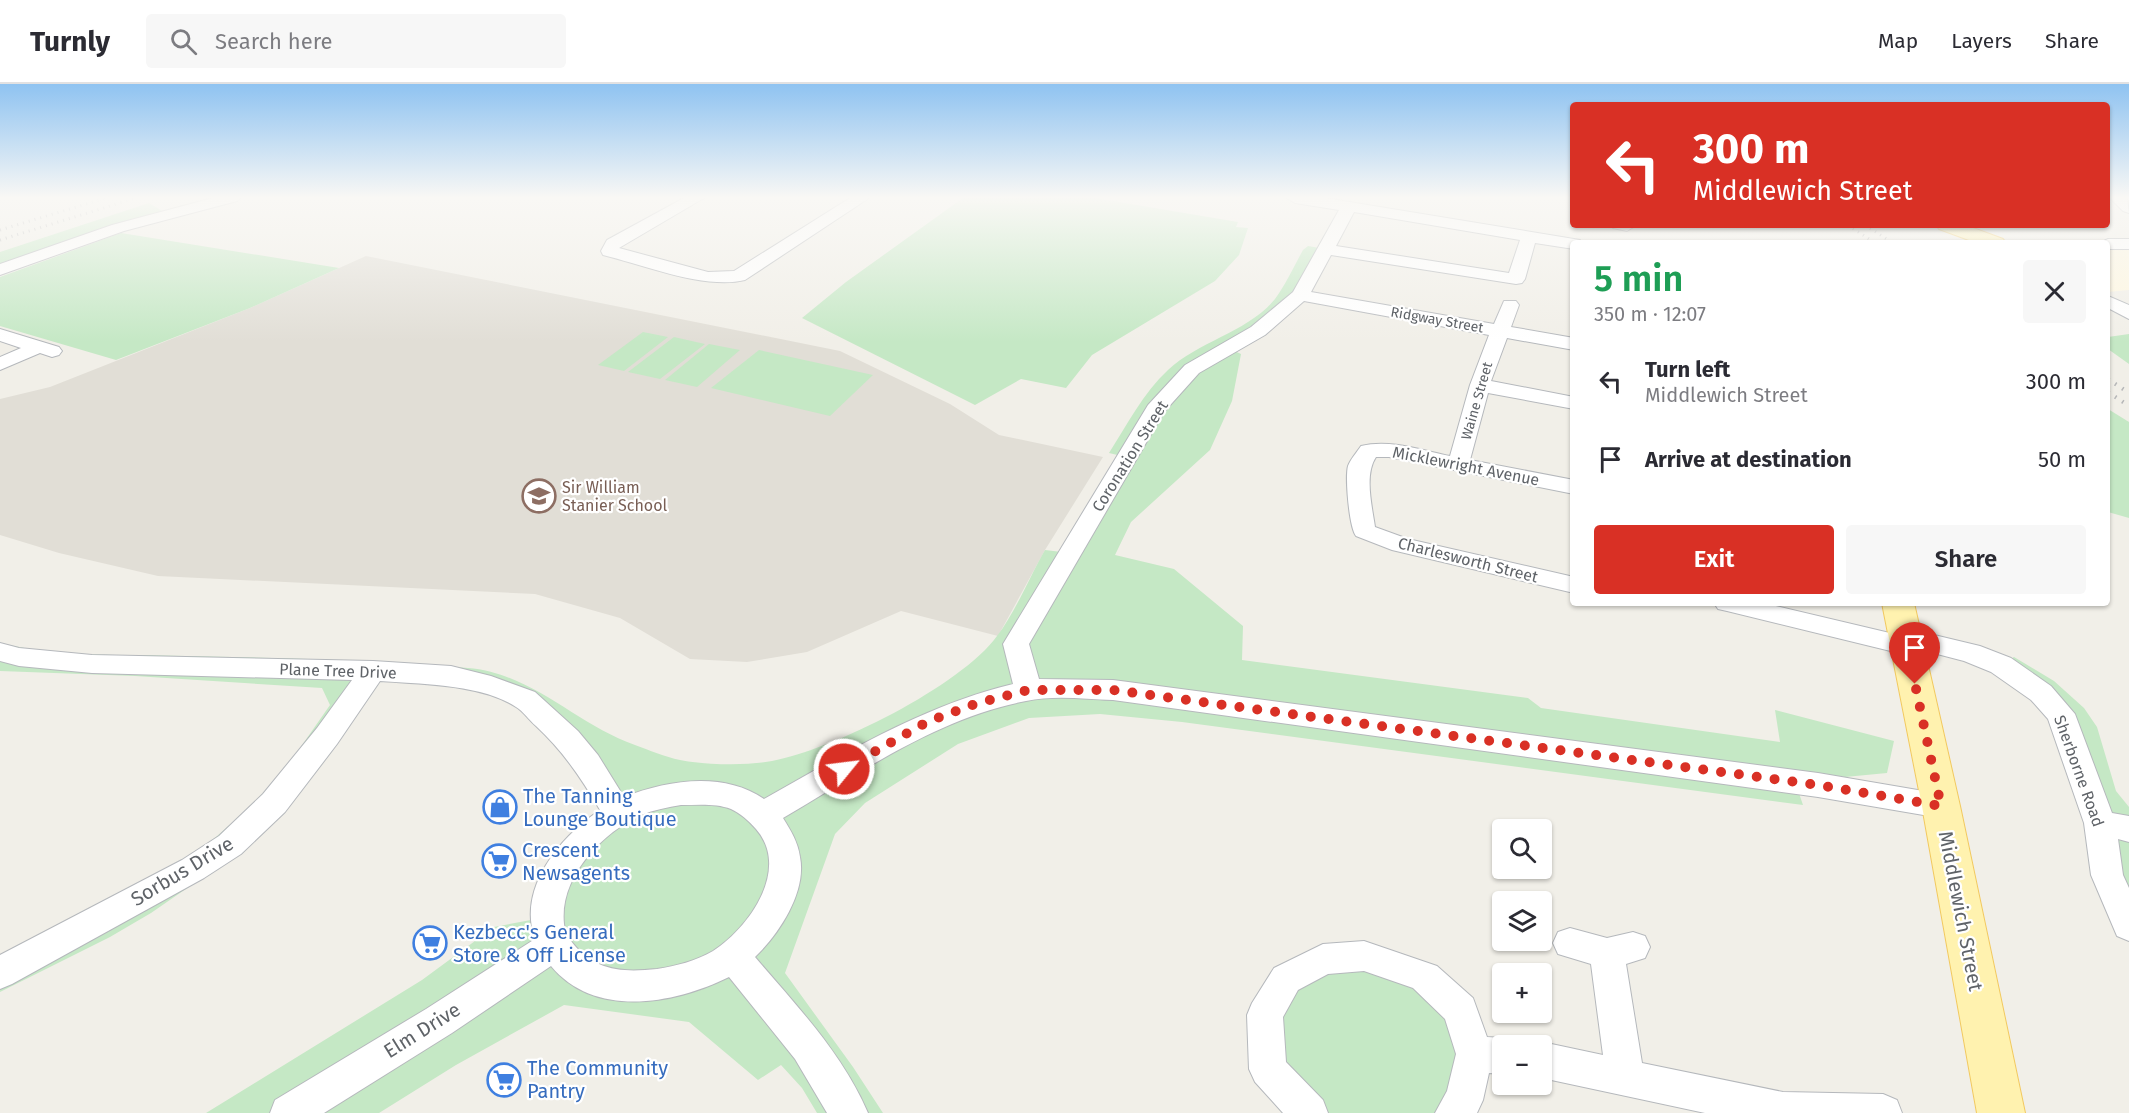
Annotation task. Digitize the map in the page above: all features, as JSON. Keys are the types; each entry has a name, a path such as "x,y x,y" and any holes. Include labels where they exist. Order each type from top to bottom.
{"main road":[{"name":"Middlewich Street","path":"1899,606 1941,806 2001,1113"}],"street":[{"path":"0,270 67,246"},
{"path":"612,246 609,251 708,277 725,278 739,276 786,246"},
{"name":"Coronation Street","path":"1028,690 1016,644 1155,409 1192,369 1258,331 1300,295 1327,246"},
{"path":"1325,249 1516,279 1525,246"},
{"name":"Ridgway Street","path":"1300,295 1570,343"},
{"path":"2110,302 2129,313"},
{"name":"Waine Street","path":"1458,464 1480,385 1510,305"},
{"path":"0,335 45,349 0,364"},
{"path":"1480,385 1570,402"},
{"name":"Micklewright Avenue","path":"1364,531 1360,507 1359,466 1369,452 1389,450 1570,486"},
{"name":"Charlesworth Street","path":"1364,531 1401,545 1570,584"},
{"path":"1741,606 1906,642"},
{"name":"Sherborne Road","path":"1906,642 1971,654 2001,665 2042,693 2061,714 2114,826 2107,875 2129,926"},
{"name":"Plane Tree Drive","path":"0,652 19,657 92,664 373,671 452,676 491,686 525,699 568,739 588,763 618,813"},
{"name":"Sorbus Drive","path":"0,973 193,869 230,845 274,803 327,736 373,671"},
{"path":"763,814 927,722 975,704 1028,690 1113,690 1818,785 1941,806"},
{"path":"692,793 712,793 741,801 763,814 780,836 786,862 782,892 766,922 733,956 708,970 671,983 634,987 600,981 572,967 554,945 547,918 551,888 565,859 589,833 618,813 649,800 692,793"},
{"path":"1570,943 1620,950 1625,1076"},
{"name":"Elm Drive","path":"289,1113 439,1021 554,945"},
{"path":"733,956 808,1047 849,1113"},
{"path":"1309,1113 1268,1068 1265,1015 1286,979 1323,959 1364,956 1425,977 1460,1010 1489,1055 1455,1113"},
{"path":"1552,1062 1784,1112 1883,1113"}],"shaded area":[{"path":"2110,250 2129,250 2129,290 2110,292"},
{"name":"Sir William Stanier School","path":"366,256 840,351 950,404 999,435 1103,457 1045,550 998,636 901,611 807,652 747,662 690,659 620,618 535,594 158,576 59,553 0,535 0,399 50,387 250,308"}],"green space":[{"path":"18,246 72,246 0,270 0,252"},
{"path":"85,246 202,246 339,268 250,308 116,360 0,326 0,277"},
{"path":"896,246 1242,246 1239,255 1215,281 1092,355 1066,388 1021,379 975,405 802,318 846,282"},
{"path":"1308,246 1325,249 1300,295 1228,348 1241,354 1232,401 1210,450 1131,522 1115,555 1174,569 1243,626 1242,660 1528,698 1541,708 1780,742 1775,710 1894,741 1887,773 1845,777 1791,770 1803,805 1182,722 1100,714 1029,718 958,744 865,803 835,834 785,973 853,1067 883,1113 817,1113 802,1088 781,1065 758,1080 689,1022 564,1005 456,1065 379,1113 206,1113 422,980 494,927 547,917 551,888 618,813 525,699 373,671 238,853 151,913 110,937 0,992 0,958 180,864 216,837 250,807 284,771 330,705 322,688 135,676 0,671 0,643 69,653 326,660 468,668 513,679 614,736 674,759 701,763 738,764 762,763 797,755 860,730 894,713 926,695 979,655 1004,627 1045,550 1070,553 1126,457 1109,453 1159,379 1180,360 1251,320 1264,310 1279,293 1303,250"},
{"path":"643,332 668,337 624,371 598,365"},
{"path":"2129,334 2129,364 2110,350 2110,337"},
{"path":"674,337 705,344 660,379 628,372"},
{"path":"709,344 740,350 697,387 665,380"},
{"path":"759,350 873,375 830,416 711,388"},
{"path":"2110,410 2129,422 2129,518 2110,513"},
{"path":"2014,657 2054,681 2084,708 2097,727 2116,791 2129,807 2129,926 2061,714 2001,665"},
{"path":"1364,956 1460,1010 1454,1113 1309,1113 1268,1069 1286,979"}],"railway":[{"path":"2110,380 2129,393"},
{"path":"2110,393 2129,406"}],"place":[{"name":"Sir William Stanier School","path":"539,496"},
{"name":"The Tanning Lounge Boutique","path":"500,807"},
{"name":"Crescent Newsagents","path":"499,861"},
{"name":"Kezbecc's General Store & Off License","path":"430,943"},
{"name":"The Community Pantry","path":"504,1080"}],"route":[{"path":"844,769 927,722 975,704 1028,690 1113,690 1818,785 1941,806 1915,684"}]}
